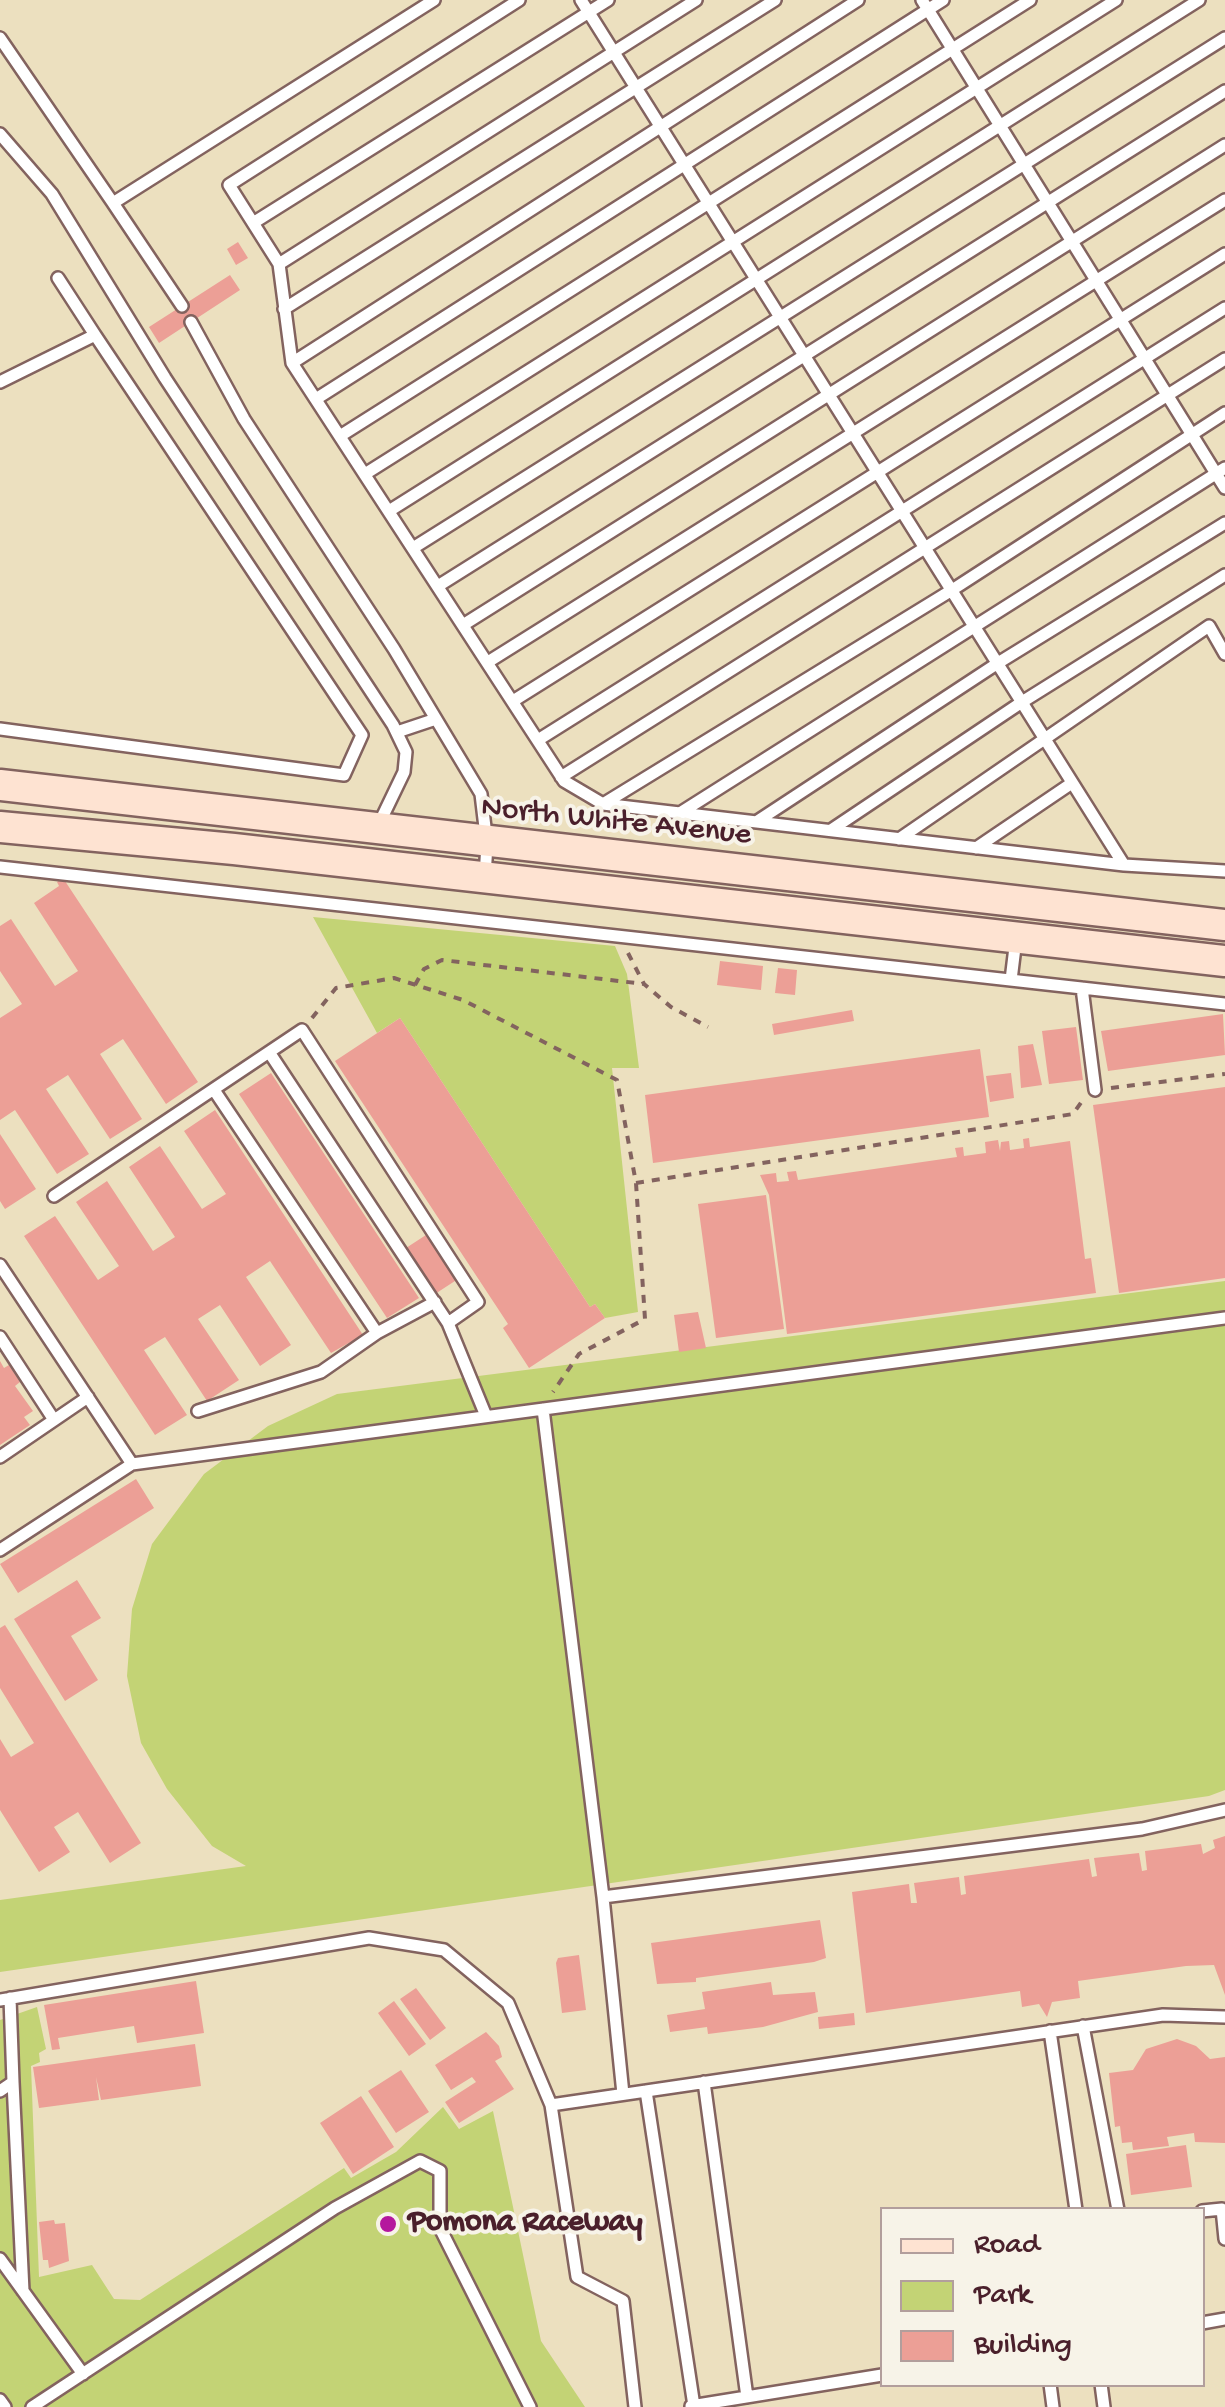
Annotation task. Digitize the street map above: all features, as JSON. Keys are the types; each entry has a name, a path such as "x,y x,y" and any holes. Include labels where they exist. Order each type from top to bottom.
{"main road":[{"name":"North White Avenue","path":"0,785 1225,926"},
{"path":"0,828 234,850 1225,961"}],"lane":[{"path":"112,203 434,0"},
{"path":"518,0 229,185 279,264 292,363 561,777 578,794 603,804 1124,865 1225,871"},
{"path":"581,0 1124,865"},
{"path":"253,223 608,0"},
{"path":"279,264 696,0"},
{"path":"284,309 775,0"},
{"path":"292,363 858,0"},
{"path":"316,399 925,5 943,0"},
{"path":"340,436 1030,0"},
{"path":"365,474 1116,0"},
{"path":"389,511 1199,0"},
{"path":"925,5 1144,359 1220,471 1225,488"},
{"path":"0,38 182,306"},
{"path":"413,548 1225,38"},
{"path":"438,586 1225,91"},
{"path":"0,134 52,194 165,378 396,732 406,752 404,772 376,830"},
{"path":"463,625 831,398 1225,145"},
{"path":"488,662 1225,200"},
{"path":"513,701 1225,254"},
{"path":"0,729 344,776 362,735 58,278"},
{"path":"538,740 1225,308"},
{"path":"191,322 244,419 481,794 488,844 485,881"},
{"path":"0,382 95,335"},
{"path":"561,777 1225,360"},
{"path":"603,804 952,590 1225,413"},
{"path":"680,813 1220,471"},
{"path":"756,822 998,663 1225,524"},
{"path":"831,830 1022,702 1225,575"},
{"path":"899,839 1210,626 1225,654"},
{"path":"396,732 436,720"},
{"path":"976,848 1072,783"},
{"path":"4,870 1225,1004"},
{"path":"1011,980 1016,938"},
{"path":"1082,988 1095,1090"},
{"path":"54,1196 302,1030 478,1302 448,1322"},
{"path":"270,1052 448,1322 486,1416"},
{"path":"214,1090 377,1332"},
{"path":"0,1265 132,1464"},
{"path":"198,1412 322,1372 377,1332 435,1302"},
{"path":"0,1550 132,1464 1225,1318"},
{"path":"0,1337 54,1420"},
{"path":"0,1456 88,1397"},
{"path":"542,1409 604,1897 622,2094"},
{"path":"604,1897 1142,1829 1225,1810"},
{"path":"23,2291 5,1999 369,1938 444,1950 508,2002 551,2105 577,2277 624,2301 635,2407"},
{"path":"551,2105 1163,2015 1225,2017"},
{"path":"1083,2026 1117,2207"},
{"path":"1050,2031 1076,2207"},
{"path":"0,2091 13,2082"},
{"path":"704,2082 747,2397"},
{"path":"646,2091 694,2406"},
{"path":"32,2407 335,2208 420,2161 440,2171 440,2228 530,2407"},
{"path":"1205,2211 1222,2209 1225,2239"},
{"path":"0,2260 83,2374"},
{"path":"686,2407 880,2375"},
{"path":"0,2400 5,2407"}],"path":[{"path":"618,936 644,984 671,1007 708,1027"},
{"path":"414,984 424,970 442,960 644,984"},
{"path":"302,1030 336,988 394,978 463,1000 617,1080 636,1183 645,1319 578,1354 542,1409"},
{"path":"636,1183 1073,1114 1089,1090 1225,1074"}],"green space":[{"path":"313,917 615,946 627,974 639,1068 612,1068 638,1312 605,1318 595,1304 590,1307 400,1018 377,1033"},
{"path":"1225,1281 1225,1790 1209,1796 0,1972 0,1900 246,1866 212,1846 167,1789 141,1743 127,1676 132,1609 152,1544 204,1474 268,1426 337,1394"},
{"name":"Pomona Raceway","path":"37,2007 46,2049 39,2053 40,2062 31,2066 39,2277 92,2265 114,2299 140,2300 344,2168 351,2178 396,2152 443,2107 459,2129 493,2111 541,2341 585,2407 0,2407 0,2020"}],"building":[{"path":"238,242 248,258 236,265 227,249"},
{"path":"230,275 240,290 159,343 149,327"},
{"path":"63,878 198,1082 166,1104 123,1039 100,1054 142,1119 110,1139 68,1075 46,1089 89,1154 57,1174 15,1110 0,1120 0,1018 22,1004 0,971 0,926 11,919 55,986 78,971 34,903 59,886 57,882"},
{"path":"720,961 763,966 761,990 717,985"},
{"path":"778,968 797,970 795,995 775,993"},
{"path":"852,1010 854,1021 774,1035 772,1024"},
{"path":"1223,1014 1225,1055 1108,1071 1101,1031"},
{"path":"400,1018 590,1307 595,1304 605,1318 529,1368 503,1328 508,1324 335,1061"},
{"path":"1076,1027 1083,1080 1049,1084 1042,1031"},
{"path":"1033,1044 1042,1085 1021,1088 1018,1046"},
{"path":"980,1049 989,1117 653,1163 645,1095"},
{"path":"271,1073 419,1298 387,1318 239,1094"},
{"path":"1011,1073 1014,1098 990,1102 986,1076"},
{"path":"1225,1087 1225,1278 1119,1293 1093,1105"},
{"path":"215,1110 363,1335 331,1353 270,1261 246,1277 291,1345 260,1366 220,1305 198,1319 239,1380 207,1401 165,1337 144,1350 187,1415 155,1435 24,1236 55,1216 98,1280 119,1266 76,1202 107,1181 153,1251 175,1237 129,1167 160,1146 202,1209 226,1194 184,1131"},
{"path":"0,1134 36,1189 5,1209 0,1201"},
{"path":"1029,1138 1030,1147 1070,1141 1085,1259 1091,1258 1096,1293 787,1334 769,1195 760,1175 776,1173 777,1182 789,1181 787,1172 796,1171 798,1180 957,1157 955,1148 963,1147 964,1156 986,1153 985,1142 998,1140 1000,1151 1001,1142 1009,1141 1010,1150 1024,1148 1023,1139"},
{"path":"766,1195 784,1329 716,1338 698,1204"},
{"path":"426,1235 458,1279 435,1294 406,1248"},
{"path":"698,1312 706,1348 679,1352 674,1315"},
{"path":"0,1361 4,1368 9,1365 20,1382 15,1386 33,1411 24,1417 30,1425 0,1445"},
{"path":"136,1479 154,1508 18,1593 0,1564"},
{"path":"77,1580 101,1618 71,1636 98,1680 65,1701 14,1619"},
{"path":"5,1625 141,1843 110,1863 78,1812 54,1827 70,1852 39,1872 0,1810 0,1739 11,1757 34,1743 0,1688 0,1628"},
{"path":"1225,1836 1225,1995 1214,1965 1186,1966 1078,1981 1080,1998 1052,2002 1047,2017 1039,2004 1022,2007 1020,1991 866,2013 852,1892 909,1884 911,1903 917,1903 914,1883 959,1877 961,1895 966,1894 964,1876 1089,1859 1092,1877 1097,1876 1094,1858 1139,1853 1142,1871 1147,1870 1145,1851 1201,1844 1203,1854 1215,1848 1213,1840"},
{"path":"820,1920 826,1958 696,1978 696,1982 657,1984 651,1943"},
{"path":"579,1955 586,2010 562,2013 556,1963 558,1958"},
{"path":"196,1981 204,2033 137,2043 134,2026 58,2038 60,2049 52,2050 44,2005"},
{"path":"771,1982 773,1995 815,1992 818,2012 763,2027 708,2034 707,2027 670,2032 667,2015 705,2009 702,1992"},
{"path":"416,1988 446,2028 430,2040 400,1999"},
{"path":"394,2001 426,2044 409,2056 378,2013"},
{"path":"854,2013 855,2025 819,2029 818,2017"},
{"path":"486,2032 499,2046 502,2057 495,2061 514,2089 459,2123 445,2102 476,2082 472,2077 451,2090 435,2065"},
{"path":"1177,2039 1196,2046 1210,2059 1225,2057 1225,2143 1195,2142 1194,2133 1167,2137 1169,2146 1133,2150 1132,2142 1122,2143 1120,2126 1115,2127 1109,2073 1133,2070 1146,2049"},
{"path":"195,2044 201,2086 101,2100 96,2077 99,2100 39,2108 33,2067"},
{"path":"401,2070 429,2112 396,2133 368,2091"},
{"path":"361,2096 394,2147 353,2174 320,2123"},
{"path":"1186,2145 1192,2187 1131,2195 1126,2154"},
{"path":"54,2220 55,2224 65,2223 69,2261 49,2268 48,2260 43,2260 39,2222"}],"place":[{"name":"Pomona Raceway","path":"388,2224"}]}
